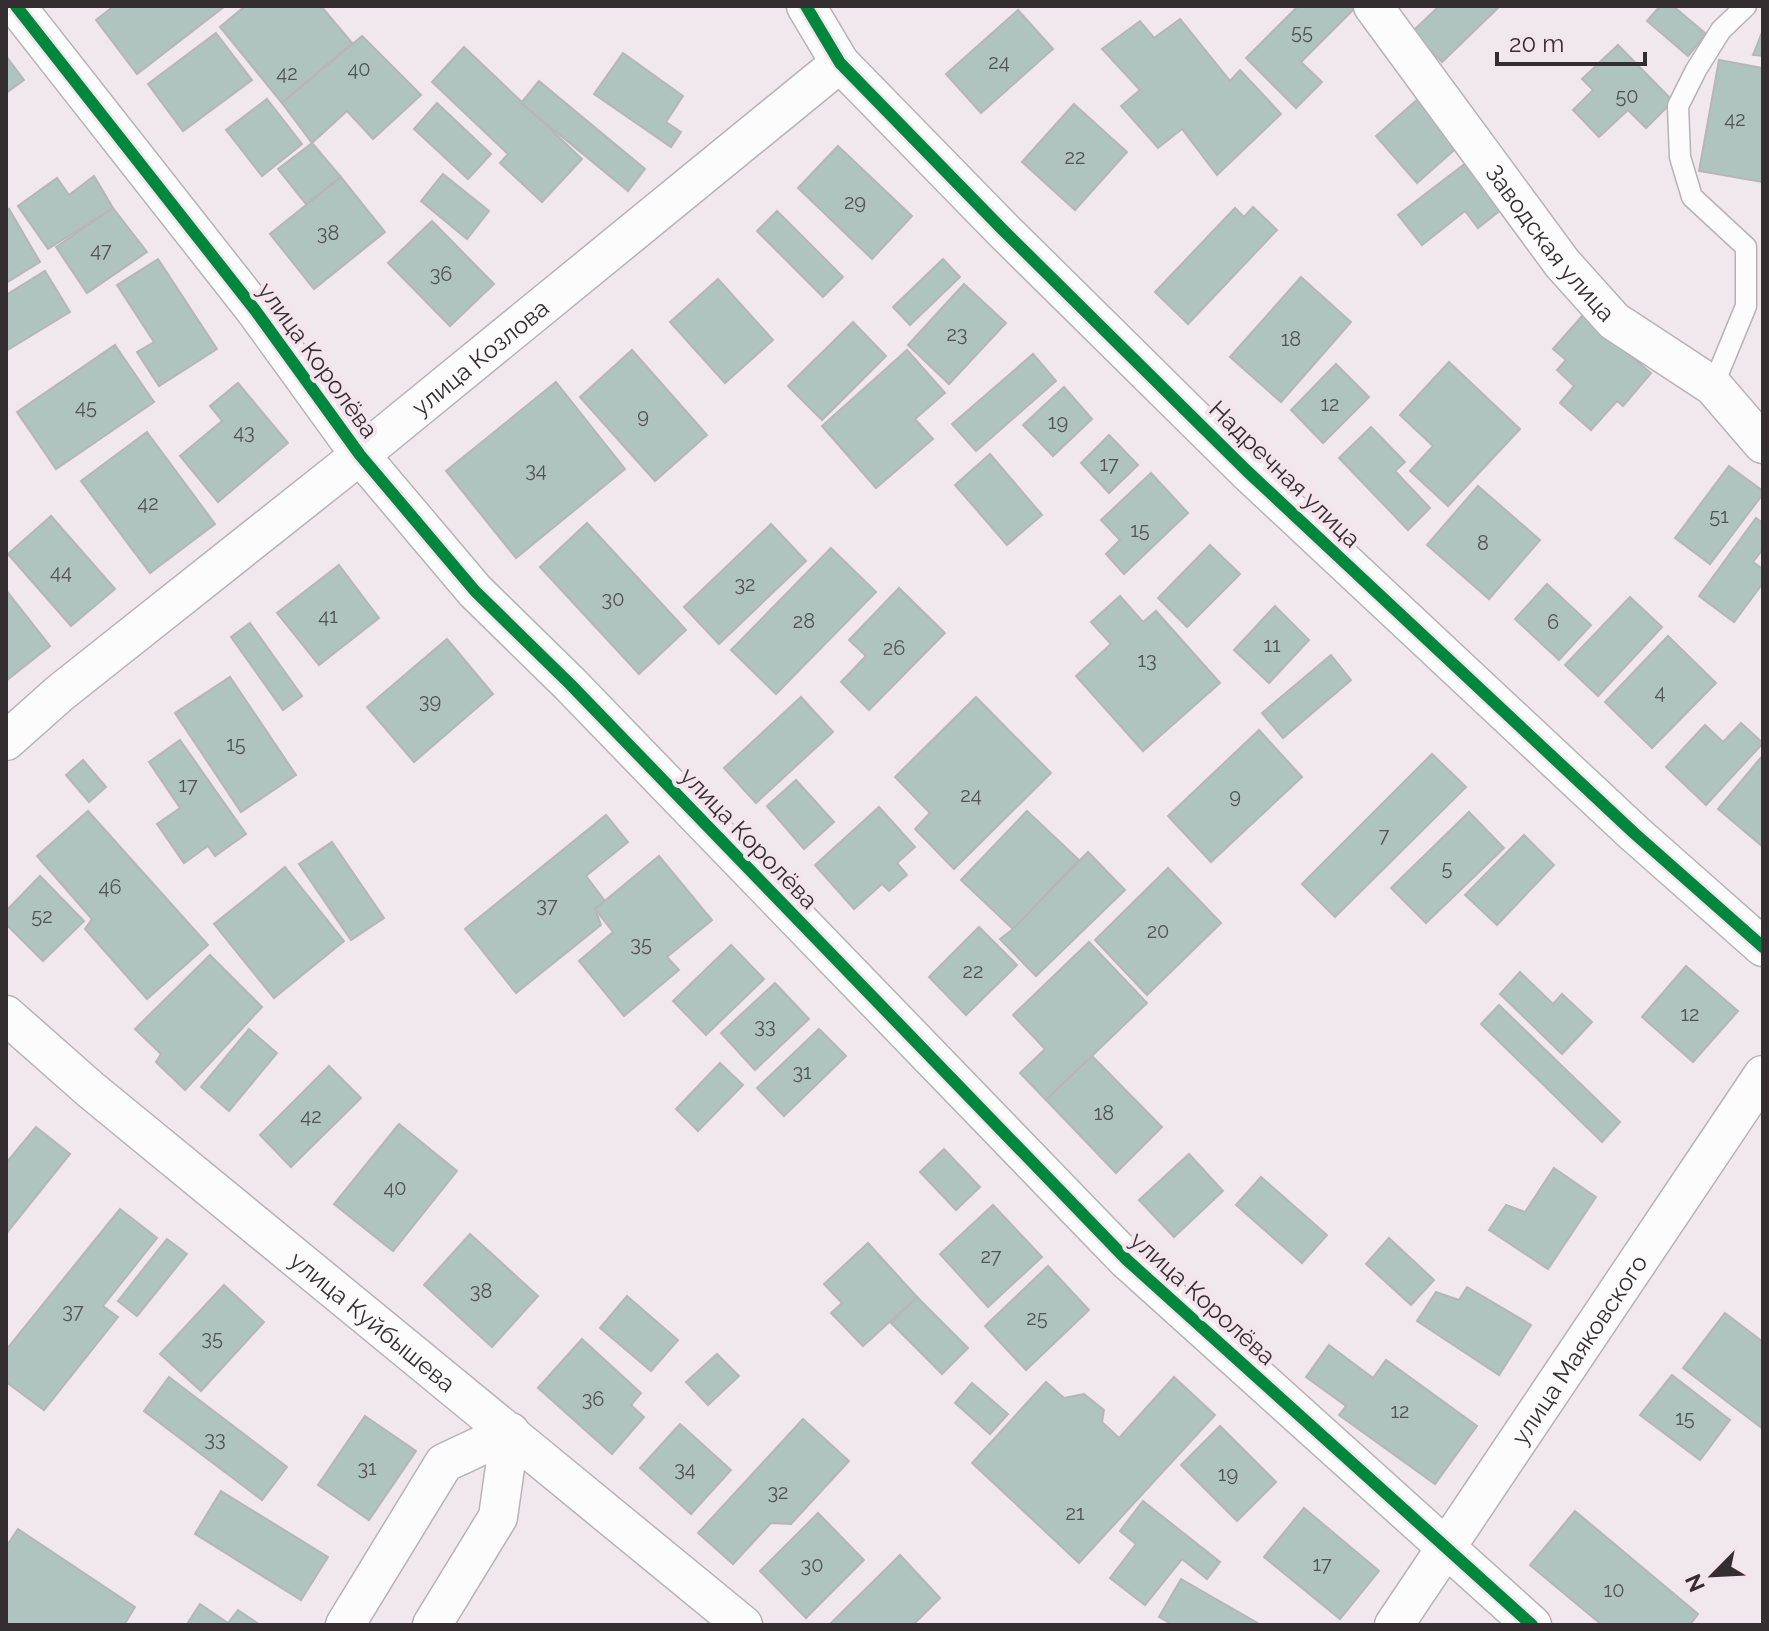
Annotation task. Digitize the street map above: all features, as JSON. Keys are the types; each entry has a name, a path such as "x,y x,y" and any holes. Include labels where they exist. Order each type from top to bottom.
{"street":[{"name":"улица Королёва","path":"16,6 255,310 360,455 475,591 570,684 1127,1260 1532,1625"},
{"name":"Надречная улица","path":"806,6 840,63 1003,230 1247,471 1634,833 1763,947"},
{"name":"Заводская улица","path":"1373,6 1562,263 1614,321 1713,386 1763,444"},
{"name":"улица Козлова","path":"6,741 60,693 360,455 840,63"},
{"name":"улица Куйбышева","path":"6,1015 91,1090 743,1625"},
{"name":"улица Маяковского","path":"1394,1625 1763,1075"},
{"path":"345,1625 444,1463 510,1432"},
{"path":"432,1625 498,1517 510,1432"}],"lane":[{"path":"1713,386 1755,289 1746,247 1692,197 1680,157 1678,106 1721,30 1746,6"}],"building":[{"path":"114,6 225,6 137,74 96,20"},
{"path":"245,6 321,6 352,43 282,103 220,27"},
{"path":"1298,6 1357,6 1301,62 1322,82 1296,108 1246,58"},
{"path":"1439,6 1500,6 1442,62 1412,32"},
{"path":"1660,6 1673,6 1706,34 1688,56 1647,21"},
{"path":"1018,10 1053,49 981,113 946,74"},
{"path":"1180,19 1230,81 1240,70 1281,114 1217,175 1182,129 1158,148 1121,106 1140,90 1102,49 1140,21 1154,38"},
{"path":"1763,30 1763,56 1753,55"},
{"path":"216,33 252,80 183,131 148,84"},
{"path":"362,36 421,95 373,139 347,111 312,143 282,103"},
{"path":"1618,45 1673,101 1646,128 1628,110 1599,137 1573,110 1593,90 1582,79"},
{"path":"464,47 582,159 542,202 500,163 508,154 432,82"},
{"path":"623,53 683,96 666,122 681,132 671,147 594,94"},
{"path":"6,56 24,80 6,93"},
{"path":"1719,60 1763,68 1763,182 1699,171"},
{"path":"539,81 645,169 628,191 521,103"},
{"path":"1419,98 1460,145 1417,183 1376,136"},
{"path":"267,99 302,144 262,176 226,130"},
{"path":"437,103 491,154 468,179 414,129"},
{"path":"1074,104 1127,152 1075,210 1022,162"},
{"path":"312,143 341,177 306,204 278,169"},
{"path":"838,146 912,216 872,259 798,188"},
{"path":"1466,163 1502,209 1478,228 1465,211 1422,245 1398,215"},
{"path":"443,174 489,211 467,239 421,201"},
{"path":"94,176 113,208 48,249 18,206 57,178 69,195"},
{"path":"341,177 385,232 314,289 270,234"},
{"path":"1253,207 1277,230 1188,324 1155,292 1235,208 1244,217"},
{"path":"113,208 147,252 87,293 56,247"},
{"path":"9,209 40,262 6,283 6,211"},
{"path":"777,211 843,277 823,297 757,231"},
{"path":"432,221 494,284 450,326 388,263"},
{"path":"158,259 217,349 159,386 137,352 154,342 117,285"},
{"path":"943,259 960,277 910,325 893,307"},
{"path":"45,271 70,312 6,351 6,295"},
{"path":"1301,277 1351,322 1281,402 1230,357"},
{"path":"718,279 773,340 725,383 670,322"},
{"path":"964,284 1006,323 949,384 908,345"},
{"path":"1583,315 1651,373 1623,406 1617,401 1591,430 1560,403 1574,386 1557,370 1566,360 1553,349"},
{"path":"853,322 886,356 822,420 788,386"},
{"path":"115,345 154,402 56,469 17,412"},
{"path":"632,350 707,435 655,481 580,397"},
{"path":"907,350 945,393 915,419 933,439 876,488 822,426"},
{"path":"1033,354 1056,381 976,451 952,424"},
{"path":"1449,362 1520,429 1448,506 1410,471 1433,446 1400,415"},
{"path":"1336,364 1369,397 1323,443 1291,410"},
{"path":"556,382 625,469 516,558 446,471"},
{"path":"238,383 288,443 218,502 180,456 222,421 210,406"},
{"path":"1064,387 1092,419 1053,456 1023,425"},
{"path":"1371,427 1405,462 1395,471 1430,508 1408,530 1339,458"},
{"path":"147,432 215,524 150,573 81,481"},
{"path":"1109,435 1138,465 1109,493 1081,463"},
{"path":"990,454 1042,515 1007,545 955,485"},
{"path":"1729,466 1763,494 1710,564 1675,538"},
{"path":"1151,473 1188,513 1124,574 1106,554 1120,540 1101,520"},
{"path":"1478,486 1540,540 1489,599 1427,545"},
{"path":"51,516 115,589 71,626 8,554"},
{"path":"1756,518 1763,523 1763,549 1753,562 1763,569 1763,583 1734,622 1699,596"},
{"path":"587,523 686,630 639,674 540,567"},
{"path":"771,524 806,561 719,644 684,607"},
{"path":"1210,545 1240,574 1187,627 1158,598"},
{"path":"831,548 876,592 776,694 731,650"},
{"path":"339,565 379,618 319,665 277,613"},
{"path":"1547,584 1591,625 1559,660 1515,619"},
{"path":"899,588 945,633 869,710 841,682 866,656 849,640"},
{"path":"6,590 50,646 6,681"},
{"path":"1120,596 1143,622 1156,611 1220,683 1143,751 1076,676 1111,644 1091,622"},
{"path":"1630,597 1662,627 1598,696 1565,665"},
{"path":"1275,606 1309,640 1269,683 1234,650"},
{"path":"250,623 302,696 283,710 231,637"},
{"path":"1668,636 1716,683 1652,748 1605,702"},
{"path":"447,639 493,694 414,762 367,707"},
{"path":"1331,655 1351,680 1283,738 1262,713"},
{"path":"230,677 296,775 241,812 175,713"},
{"path":"801,697 833,732 756,803 724,768"},
{"path":"976,697 1051,773 954,869 915,829 930,813 895,777"},
{"path":"1741,723 1763,743 1706,805 1666,767 1705,725 1723,742"},
{"path":"1259,730 1302,777 1211,862 1168,816"},
{"path":"180,740 246,834 215,856 208,846 184,863 157,824 180,808 149,762"},
{"path":"1432,754 1466,787 1335,917 1302,884"},
{"path":"1763,755 1763,847 1718,809"},
{"path":"83,760 106,787 89,802 66,775"},
{"path":"796,780 834,822 804,849 767,806"},
{"path":"879,807 915,847 897,863 907,875 889,891 882,884 854,909 815,865"},
{"path":"88,811 208,945 147,999 85,929 92,919 37,856"},
{"path":"1027,811 1079,860 1013,929 961,880"},
{"path":"1469,812 1504,848 1426,923 1391,888"},
{"path":"606,815 628,842 586,876 605,901 595,909 601,925 516,993 465,929"},
{"path":"1524,835 1554,865 1497,925 1465,895"},
{"path":"332,842 384,918 351,940 299,864"},
{"path":"1088,852 1125,890 1036,976 1000,939"},
{"path":"659,856 712,920 667,957 679,970 624,1016 579,961 613,932 595,909"},
{"path":"285,867 344,941 274,998 214,924"},
{"path":"1168,868 1221,923 1147,995 1095,940"},
{"path":"40,876 84,921 43,961 6,924 6,911"},
{"path":"979,927 1017,965 966,1015 929,977"},
{"path":"1089,942 1147,1003 1046,1100 1020,1073 1045,1049 1013,1015"},
{"path":"731,945 764,979 706,1035 673,1001"},
{"path":"210,955 262,1007 185,1090 156,1062 161,1054 135,1029"},
{"path":"1686,966 1738,1011 1693,1062 1642,1017"},
{"path":"1520,972 1553,1004 1562,994 1592,1022 1562,1054 1500,994"},
{"path":"775,983 809,1019 755,1070 721,1033"},
{"path":"1499,1005 1620,1122 1602,1142 1481,1024"},
{"path":"249,1029 277,1053 229,1111 201,1087"},
{"path":"819,1029 846,1056 784,1116 757,1088"},
{"path":"1092,1056 1162,1127 1116,1173 1046,1100"},
{"path":"720,1063 743,1085 698,1131 676,1109"},
{"path":"329,1066 361,1098 291,1167 260,1135"},
{"path":"399,1124 457,1171 393,1251 334,1204"},
{"path":"36,1127 70,1154 6,1234 6,1163"},
{"path":"944,1149 980,1187 956,1210 920,1172"},
{"path":"1189,1154 1223,1191 1174,1237 1139,1200"},
{"path":"1554,1168 1596,1197 1548,1269 1489,1230 1506,1205 1525,1212"},
{"path":"1261,1177 1327,1235 1302,1263 1236,1205"},
{"path":"993,1205 1042,1257 988,1307 940,1254"},
{"path":"120,1209 157,1238 103,1306 118,1317 44,1410 6,1382 6,1350"},
{"path":"470,1234 538,1296 492,1347 424,1285"},
{"path":"1389,1238 1434,1280 1411,1305 1366,1264"},
{"path":"167,1239 187,1254 137,1316 118,1301"},
{"path":"868,1243 917,1297 863,1346 831,1313 842,1303 824,1284"},
{"path":"1048,1266 1089,1310 1026,1370 985,1326"},
{"path":"224,1285 264,1322 201,1391 160,1354"},
{"path":"1467,1287 1531,1325 1499,1375 1417,1321 1436,1292 1459,1300"},
{"path":"627,1296 678,1340 651,1371 600,1328"},
{"path":"917,1297 968,1348 942,1374 891,1323"},
{"path":"1725,1313 1763,1342 1763,1429 1683,1368"},
{"path":"582,1339 641,1393 631,1405 644,1417 612,1454 538,1388"},
{"path":"1329,1345 1373,1378 1386,1360 1477,1426 1435,1484 1339,1415 1346,1406 1306,1377"},
{"path":"717,1354 739,1376 708,1405 686,1382"},
{"path":"1672,1375 1730,1420 1700,1460 1640,1415"},
{"path":"169,1377 287,1467 262,1500 144,1411"},
{"path":"1174,1377 1215,1415 1079,1563 972,1463 1046,1382 1064,1398 1084,1394 1104,1410 1102,1422 1119,1438"},
{"path":"972,1383 1008,1414 990,1434 955,1403"},
{"path":"365,1416 416,1451 369,1520 318,1485"},
{"path":"803,1419 849,1461 791,1524 771,1523 733,1564 698,1533"},
{"path":"680,1424 731,1470 691,1514 640,1468"},
{"path":"1220,1426 1276,1482 1237,1521 1181,1465"},
{"path":"221,1491 328,1557 301,1600 195,1534"},
{"path":"1143,1501 1220,1562 1207,1579 1182,1559 1145,1605 1110,1578 1136,1544 1120,1531"},
{"path":"1304,1508 1379,1571 1340,1619 1264,1557"},
{"path":"1575,1511 1698,1614 1690,1625 1602,1625 1530,1565"},
{"path":"818,1513 864,1560 806,1618 760,1571"},
{"path":"18,1529 135,1607 124,1625 6,1625 6,1547"},
{"path":"900,1555 940,1598 913,1625 829,1625"},
{"path":"1181,1579 1261,1625 1173,1625 1159,1617"},
{"path":"200,1604 228,1623 238,1610 260,1625 188,1625"}],"cycle path":[{"path":"16,6 255,310 360,455 475,591 570,684 1127,1260 1532,1625"},
{"path":"806,6 840,63 1003,230 1247,471 1634,833 1763,947"}]}
